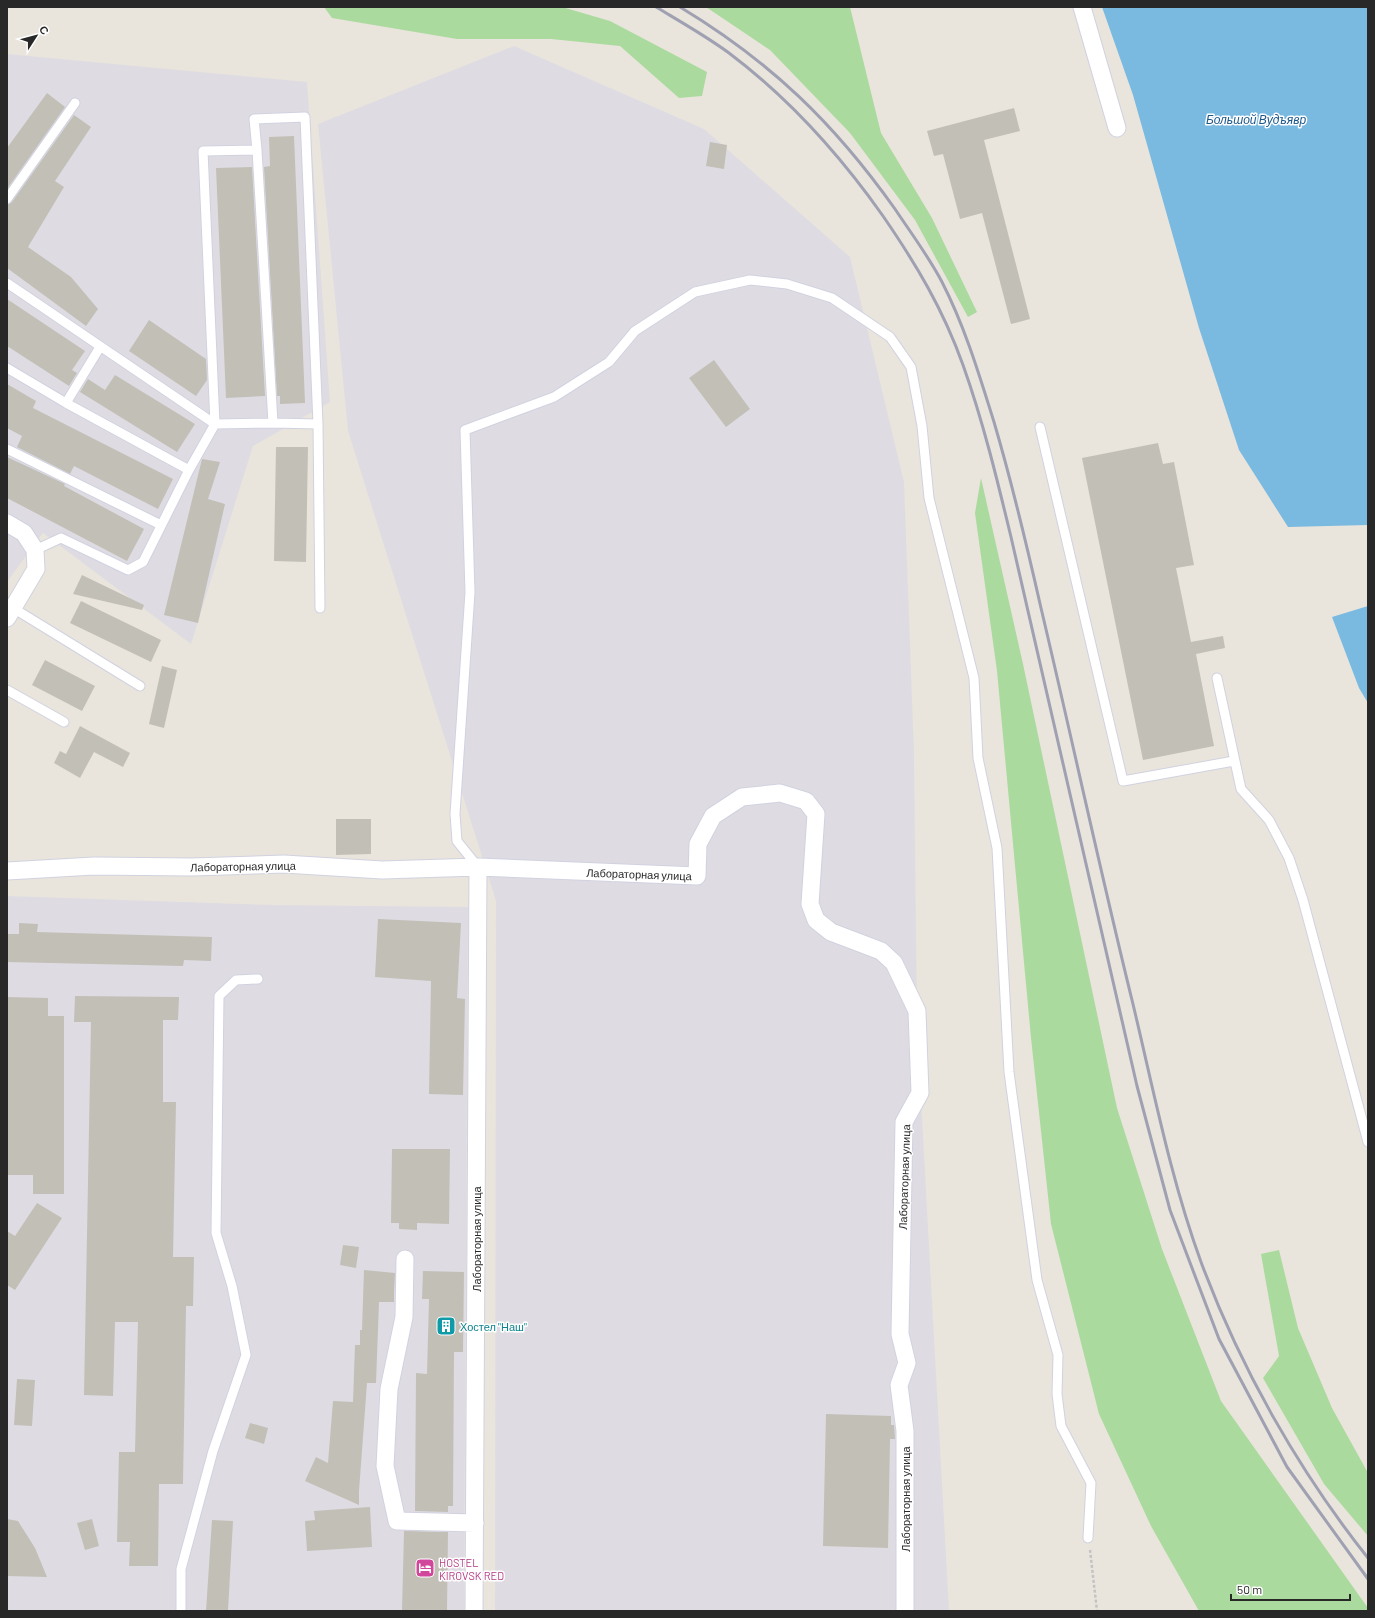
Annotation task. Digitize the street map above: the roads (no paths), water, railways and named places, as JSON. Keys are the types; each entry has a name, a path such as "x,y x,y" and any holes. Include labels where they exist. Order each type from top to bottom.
{"street":[{"path":"1082,7 1116,128"},
{"path":"7,524 24,533 35,550 36,569 10,613"},
{"name":"Лабораторная улица","path":"7,871 94,866 192,867 284,864 382,870 478,868 697,876 698,844 714,816 742,797 780,793 806,801 816,814 810,904 816,920 830,932 881,951 894,963 917,1011 920,1094 904,1122 900,1334 907,1363 899,1385 905,1431 905,1611"},
{"name":"Лабораторная улица","path":"474,1611 478,868"},
{"path":"405,1259 404,1318 390,1389 385,1466 397,1521 475,1523"}],"lane":[{"path":"7,199 76,103"},
{"path":"273,423 254,119 305,117 318,424 320,608"},
{"path":"35,550 61,538 128,570 143,562 189,470 215,424 203,151 257,150"},
{"path":"478,868 457,841 455,814 470,592 465,430 554,397 609,362 635,331 695,292 750,280 787,284 832,298 890,337 911,367 922,426 929,498 974,678 978,758 997,848 1009,1072 1037,1280 1058,1355 1057,1394 1061,1426 1091,1483 1088,1538"},
{"path":"7,283 215,424 318,424"},
{"path":"66,403 100,347"},
{"path":"7,368 66,403 189,470"},
{"path":"1040,427 1123,781 1234,761"},
{"path":"7,449 161,525"},
{"path":"10,613 140,686"},
{"path":"1217,678 1241,789 1269,820 1289,858 1303,900 1368,1142"},
{"path":"7,690 64,722"},
{"path":"181,1611 182,1569 213,1451 246,1355 232,1286 216,1232 220,996 236,980 258,979"}],"water":[{"name":"Большой Вудъявр","path":"1102,7 1368,7 1368,525 1288,527 1239,450 1199,328 1133,95"},
{"path":"1368,606 1368,703 1359,688 1332,617"}],"railway":[{"path":"656,7 729,53 773,89 813,129 867,193 883,216 918,269 947,325 963,365 983,429 1011,537 1137,1086 1170,1210 1219,1339 1287,1467 1368,1579"},
{"path":"680,7 713,28 772,72 799,96 824,122 872,178 920,245 942,282 958,316 977,368 994,422 1013,491 1163,1132 1190,1230 1201,1262 1234,1340 1273,1416 1318,1489 1368,1558"}],"place":[{"name":"Хостел \"Наш\"","path":"446,1326"},
{"name":"HOSTEL KIROVSK RED","path":"425,1568"}]}
